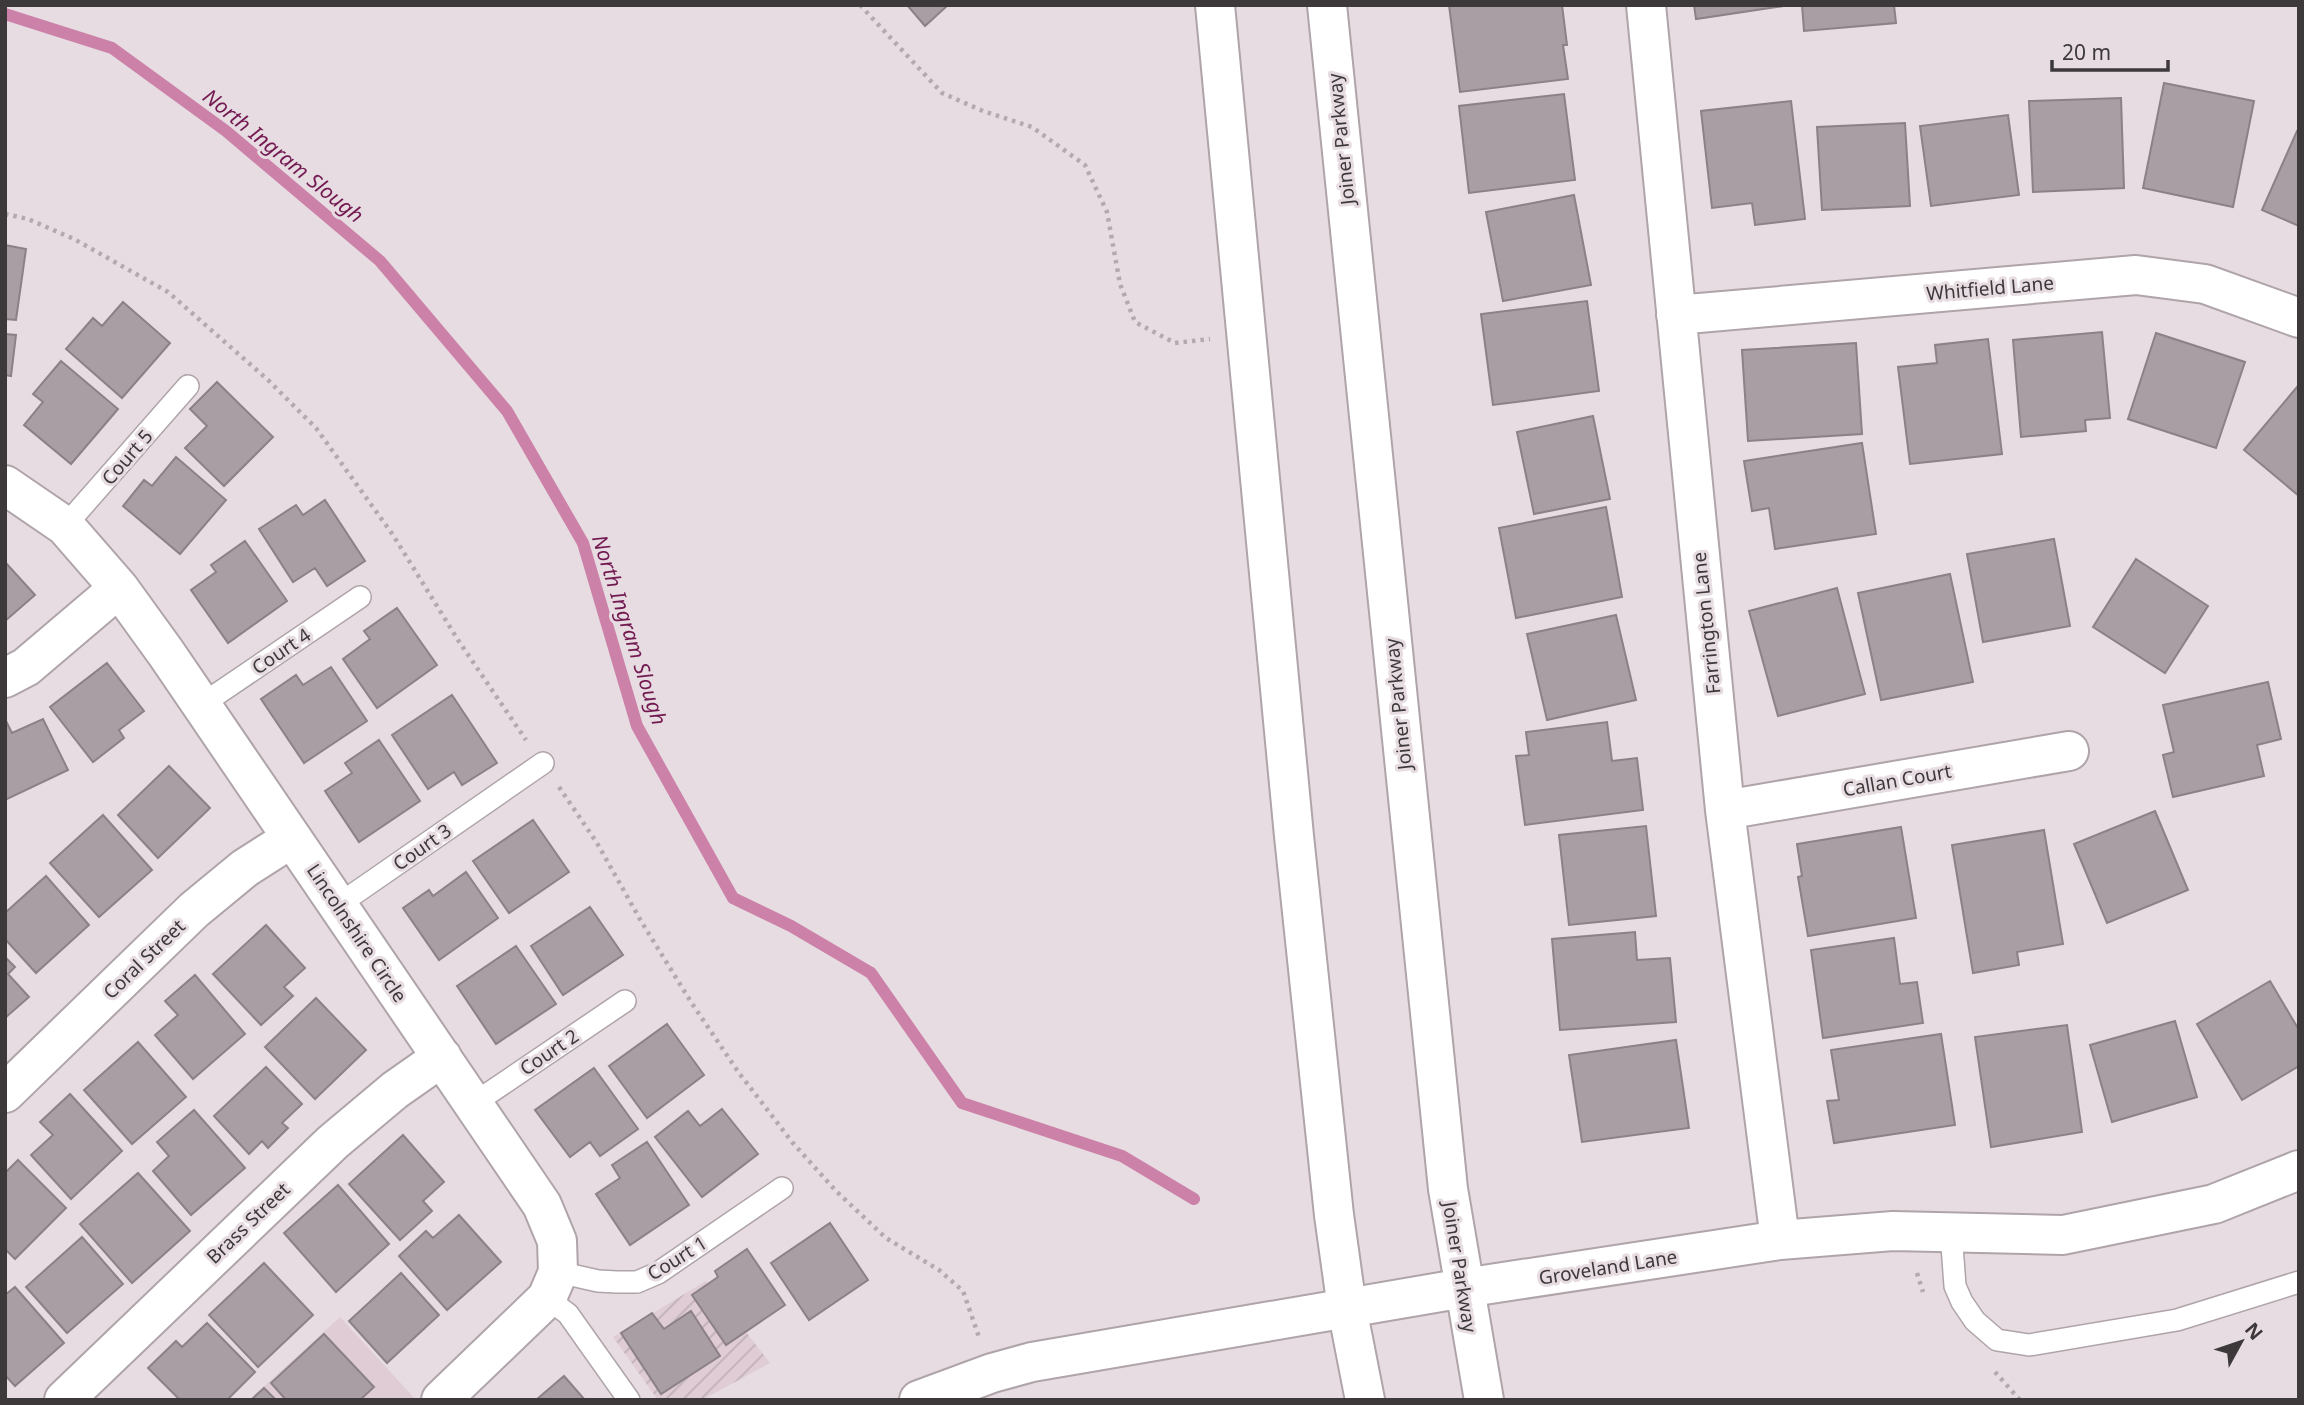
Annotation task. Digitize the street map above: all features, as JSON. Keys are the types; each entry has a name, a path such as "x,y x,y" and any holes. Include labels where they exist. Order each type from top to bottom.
{"street":[{"path":"1215,5 1294,836 1334,1215 1347,1308 1366,1400"},
{"name":"Joiner Parkway","path":"1327,5 1447,1179 1483,1400"},
{"name":"Farrington Lane","path":"1646,5 1725,810 1780,1240"},
{"name":"Whitfield Lane","path":"1676,315 2136,275 2206,284 2299,318"},
{"name":"Lincolnshire Circle","path":"5,485 65,526 119,589 338,905 542,1205 557,1241 552,1285"},
{"path":"5,678 26,667 119,589"},
{"name":"Callan Court","path":"1725,810 2069,751"},
{"name":"Coral Street","path":"5,1093 194,910 245,868 292,838"},
{"name":"Brass Street","path":"64,1400 333,1142 395,1090 442,1058"},
{"name":"Groveland Lane","path":"919,1400 992,1373 1032,1363 1464,1288 1780,1240 1894,1231 2063,1235 2214,1204 2299,1170"},
{"path":"441,1400 552,1285"}],"lane":[{"name":"Court 5","path":"65,526 188,386"},
{"name":"Court 4","path":"201,705 360,597"},
{"name":"Court 3","path":"338,905 543,763"},
{"name":"Court 2","path":"473,1104 625,1001"},
{"name":"Court 1","path":"552,1285 598,1281 637,1282 658,1273 782,1188"},
{"path":"1951,1232 1955,1286 1962,1302 1975,1321 1997,1340 2008,1342 2029,1345 2177,1320 2299,1282"},
{"path":"552,1285 568,1314 629,1400"}],"path":[{"path":"860,5 942,93 983,111 1032,127 1085,165 1107,212 1120,284 1135,322 1175,343 1246,335"}],"shaded area":[{"path":"706,1281 770,1363 702,1400 658,1400 613,1337"},
{"path":"340,1317 416,1400 249,1400"}],"building":[{"path":"907,5 948,5 925,26"},
{"path":"1449,5 1562,5 1567,45 1563,45 1568,79 1460,92"},
{"path":"1694,5 1784,5 1784,6 1696,19"},
{"path":"1802,5 1894,5 1896,23 1804,31"},
{"path":"2164,83 2254,101 2233,207 2143,188"},
{"path":"1564,94 1575,180 1469,193 1459,106"},
{"path":"2121,98 2124,188 2033,192 2029,101"},
{"path":"1791,101 1805,219 1755,225 1752,203 1712,208 1701,111"},
{"path":"2008,115 2019,195 1931,206 1920,126"},
{"path":"1905,123 1910,206 1822,210 1817,127"},
{"path":"2297,131 2299,132 2299,226 2262,210"},
{"path":"1574,195 1591,285 1503,301 1486,212"},
{"path":"5,245 26,249 16,320 5,319"},
{"path":"1587,301 1599,391 1493,405 1481,314"},
{"path":"123,302 170,343 122,398 66,349 93,318 102,326"},
{"path":"2102,332 2110,418 2085,420 2086,431 2021,437 2013,340"},
{"path":"2156,333 2245,362 2216,448 2128,419"},
{"path":"5,334 16,335 11,376 5,375"},
{"path":"1988,339 2002,454 1910,464 1898,367 1937,363 1935,345"},
{"path":"1856,343 1862,434 1748,441 1742,350"},
{"path":"61,361 118,409 71,464 24,425 43,402 33,394"},
{"path":"217,382 273,437 224,486 185,448 207,426 190,409"},
{"path":"2297,387 2299,389 2299,496 2244,450"},
{"path":"1593,416 1610,499 1534,514 1517,432"},
{"path":"1862,443 1876,534 1775,549 1769,508 1752,511 1744,461"},
{"path":"176,457 226,500 180,554 123,506 144,480 152,486"},
{"path":"325,500 365,561 327,586 315,568 293,582 259,529 296,505 303,515"},
{"path":"1606,507 1622,597 1516,618 1499,528"},
{"path":"2054,539 2070,626 1983,642 1967,554"},
{"path":"245,541 287,601 228,643 191,590 216,572 211,565"},
{"path":"2136,559 2208,606 2165,673 2093,627"},
{"path":"5,562 35,595 5,621"},
{"path":"1950,574 1973,682 1881,700 1858,593"},
{"path":"1837,588 1865,694 1778,716 1749,611"},
{"path":"397,608 437,665 377,708 343,659 370,639 364,631"},
{"path":"1616,615 1636,700 1547,720 1527,634"},
{"path":"107,663 144,711 119,730 124,738 93,762 50,707"},
{"path":"331,667 367,721 304,763 261,699 296,675 303,685"},
{"path":"2268,682 2281,739 2257,745 2264,776 2173,797 2163,755 2174,752 2163,705"},
{"path":"452,695 497,763 462,785 454,772 428,789 392,735"},
{"path":"5,719 12,733 43,719 68,770 5,800"},
{"path":"1607,722 1612,761 1637,758 1643,810 1525,825 1516,756 1529,755 1526,732"},
{"path":"379,740 420,801 359,842 325,791 352,773 345,763"},
{"path":"169,766 210,808 158,858 118,815"},
{"path":"2155,811 2188,890 2107,923 2074,844"},
{"path":"103,815 152,870 99,917 50,863"},
{"path":"533,820 569,872 509,913 473,861"},
{"path":"1646,826 1656,916 1569,925 1559,835"},
{"path":"1901,827 1916,918 1808,936 1798,877 1802,876 1797,844"},
{"path":"2044,830 2063,944 2017,952 2019,965 1973,973 1952,845"},
{"path":"466,872 498,918 439,960 403,908 429,890 433,896"},
{"path":"46,876 89,925 36,973 5,939 5,913"},
{"path":"590,907 623,955 563,995 531,946"},
{"path":"266,925 305,968 284,987 293,996 261,1025 213,974"},
{"path":"1635,932 1637,960 1670,958 1676,1022 1560,1030 1552,939"},
{"path":"1894,938 1900,984 1917,982 1923,1023 1823,1038 1811,950"},
{"path":"516,946 556,1004 496,1044 457,986"},
{"path":"5,957 15,967 8,974 29,997 5,1018"},
{"path":"195,975 245,1034 193,1079 155,1035 178,1015 165,1001"},
{"path":"2270,981 2299,1030 2299,1066 2242,1100 2197,1024"},
{"path":"316,998 366,1050 315,1099 265,1047"},
{"path":"2175,1021 2197,1097 2112,1122 2090,1045"},
{"path":"667,1024 704,1075 647,1118 609,1066"},
{"path":"2067,1025 2082,1132 1991,1147 1975,1037"},
{"path":"1941,1034 1955,1125 1834,1143 1827,1101 1839,1100 1831,1050"},
{"path":"1676,1040 1689,1128 1582,1142 1569,1055"},
{"path":"138,1042 186,1097 132,1144 84,1090"},
{"path":"266,1067 302,1104 282,1123 288,1128 268,1148 262,1141 249,1154 214,1116"},
{"path":"594,1068 638,1129 600,1156 590,1142 570,1157 535,1110"},
{"path":"70,1094 122,1151 71,1199 31,1155 53,1135 40,1122"},
{"path":"722,1109 758,1154 702,1197 655,1137 688,1111 700,1126"},
{"path":"194,1110 245,1168 191,1215 153,1171 169,1156 157,1142"},
{"path":"403,1135 444,1182 423,1201 432,1211 400,1240 349,1184"},
{"path":"647,1142 689,1205 630,1245 596,1194 620,1178 612,1165"},
{"path":"18,1160 66,1208 15,1259 5,1249 5,1173"},
{"path":"138,1173 190,1231 132,1283 80,1224"},
{"path":"338,1185 389,1244 336,1292 284,1233"},
{"path":"459,1215 501,1262 447,1310 399,1256 426,1231 433,1238"},
{"path":"830,1223 868,1280 809,1320 771,1263"},
{"path":"82,1237 123,1284 67,1333 26,1287"},
{"path":"747,1249 785,1305 726,1345 692,1295 718,1277 715,1271"},
{"path":"264,1263 313,1315 258,1367 209,1315"},
{"path":"401,1273 439,1315 387,1363 349,1321"},
{"path":"15,1287 64,1343 15,1386 5,1375 5,1295"},
{"path":"691,1311 720,1356 661,1394 621,1333 652,1313 664,1329"},
{"path":"207,1323 255,1372 227,1400 180,1400 148,1368 176,1341 182,1347"},
{"path":"324,1334 374,1387 360,1400 286,1400 271,1383"},
{"path":"564,1376 585,1400 536,1400"},
{"path":"264,1388 276,1400 251,1400"}],"waterway":[{"name":"North Ingram Slough","path":"5,14 112,48 226,131 380,261 507,411 583,543 637,726 733,898 791,926 871,973 962,1103 1122,1156 1194,1199"}]}
